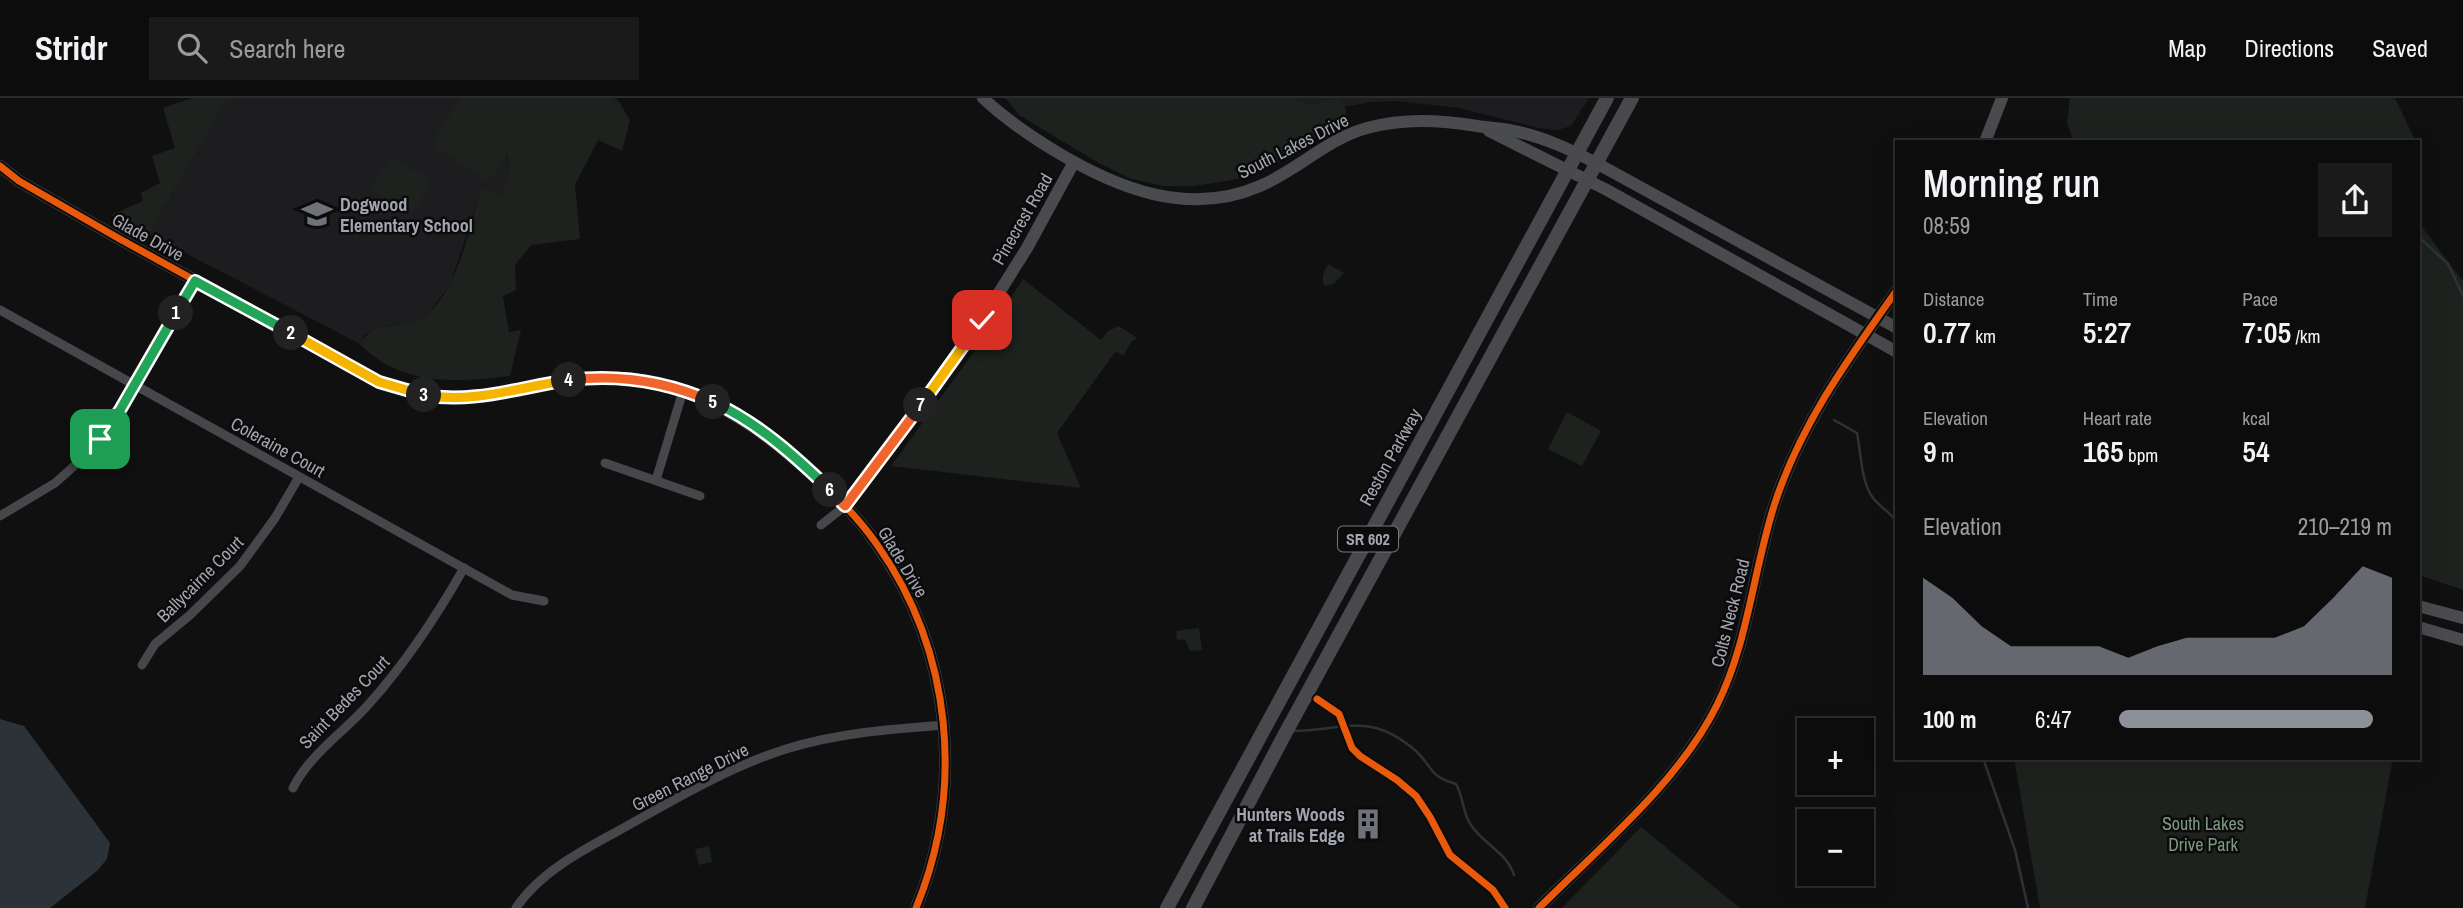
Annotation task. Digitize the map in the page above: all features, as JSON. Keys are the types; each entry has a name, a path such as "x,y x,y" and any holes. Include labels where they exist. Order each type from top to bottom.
{"main road":[{"name":"Reston Parkway","path":"1167,908 1607,98"},
{"name":"SR 602","path":"1193,908 1632,98"}],"street":[{"name":"South Lakes Drive","path":"983,98 1018,128 1074,162 1118,184 1143,193 1176,199 1232,195 1260,186 1333,142 1391,123 1430,121 1528,134 1598,164 1895,327"},
{"path":"1985,140 2002,98"},
{"name":"South Lakes Drive","path":"1479,127 1589,180 1895,351"},
{"name":"Pinecrest Road","path":"821,525 845,506 990,307 1027,248 1074,162"},
{"name":"Glade Drive","path":"0,166 49,199 195,281 373,378 417,394 443,398 472,397 567,380 603,378 643,381 683,391 718,404 752,424 808,470 845,506 874,540 890,563 912,605 932,659 945,724 946,763 942,818 932,864 916,908"},
{"path":"0,516 55,483 82,459 113,422 195,281"},
{"name":"Colts Neck Road","path":"1539,908 1670,775 1709,720 1726,687 1738,652 1764,541 1788,468 1817,407 1895,293"},
{"name":"Coleraine Court","path":"0,310 512,595 544,601"},
{"path":"656,480 683,391"},
{"path":"605,463 700,496"},
{"name":"Ballycairne Court","path":"142,665 155,644 190,615 240,566 275,518 299,477"},
{"name":"Saint Bedes Court","path":"293,788 307,763 340,733 389,681 437,614 464,568"},
{"path":"2420,607 2463,618"},
{"path":"2420,627 2463,640"},
{"name":"Green Range Drive","path":"516,908 530,890 554,870 604,839 721,775 787,749 830,738 945,724"}],"shaded area":[{"name":"Dogwood Elementary School","path":"228,98 488,98 500,109 509,172 502,195 481,190 450,285 428,314 415,322 382,327 364,335 360,344 149,234"},
{"path":"1287,98 1589,98 1571,126 1558,130 1539,128 1459,108 1398,101 1372,102 1315,112"},
{"path":"0,719 24,726 110,843 107,859 97,871 50,908 0,908"}],"green space":[{"path":"192,98 228,98 149,234 111,215 143,201 141,193 160,183 152,156 175,148 163,108"},
{"path":"461,98 613,98 618,100 630,120 622,151 598,140 575,185 580,239 531,245 515,265 516,290 503,296 509,332 521,330 510,376 449,380 411,374 376,358 360,344 373,331 417,320 436,305 446,291 461,258 481,189 502,195 509,172 507,153 500,168 488,181 437,149 435,137"},
{"path":"1005,98 1292,98 1315,106 1325,100 1337,99 1345,106 1346,115 1341,122 1265,171 1194,186 1163,186 1129,178 1097,162 1019,115"},
{"path":"2070,98 2395,98 2415,140 2073,140 2067,123"},
{"path":"2420,150 2422,227 2463,281 2463,590 2420,575"},
{"path":"390,157 431,180 414,213 371,190"},
{"path":"1328,264 1344,273 1334,284 1326,286 1323,284 1323,275"},
{"path":"1023,279 1101,340 1108,331 1119,326 1137,338 1131,342 1124,355 1115,352 1057,433 1081,488 891,466 984,338"},
{"path":"1567,412 1601,431 1582,466 1548,449"},
{"path":"1199,628 1202,650 1190,651 1185,639 1177,640 1176,631"},
{"name":"South Lakes Drive Park","path":"2014,760 2393,760 2365,908 2040,908"},
{"path":"1641,827 1740,908 1562,908"},
{"path":"709,846 712,862 699,865 695,849"}],"waterway":[{"path":"2420,238 2448,264 2463,296"},
{"path":"1834,420 1857,433 1869,491 1895,520"},
{"path":"1293,731 1371,727 1400,739 1416,751 1436,775 1456,784 1471,825 1501,854 1514,875"},
{"path":"1984,760 2015,850 2028,908"}],"cycle path":[{"path":"0,166 19,181 118,238 367,375 390,385 426,395 463,398 586,378 641,381 706,400 744,421 780,447 841,501 878,546 903,587 922,631 935,676 943,722 945,769 941,816 931,863 916,908"},
{"path":"1539,908 1637,812 1682,761 1701,733 1717,705 1736,657 1774,506 1797,448 1843,367 1895,293"},
{"path":"1317,699 1339,714 1352,748 1360,756 1416,796 1450,855 1493,890 1505,908"}],"place":[{"name":"Dogwood Elementary School","path":"317,214"},
{"name":"Hunters Woods at Trails Edge","path":"1368,824"}],"route":[{"path":"100,439 113,422 195,281 379,382 417,394 463,398 567,380 603,378 643,381 694,394 730,411 763,432 845,506 982,320"}]}
